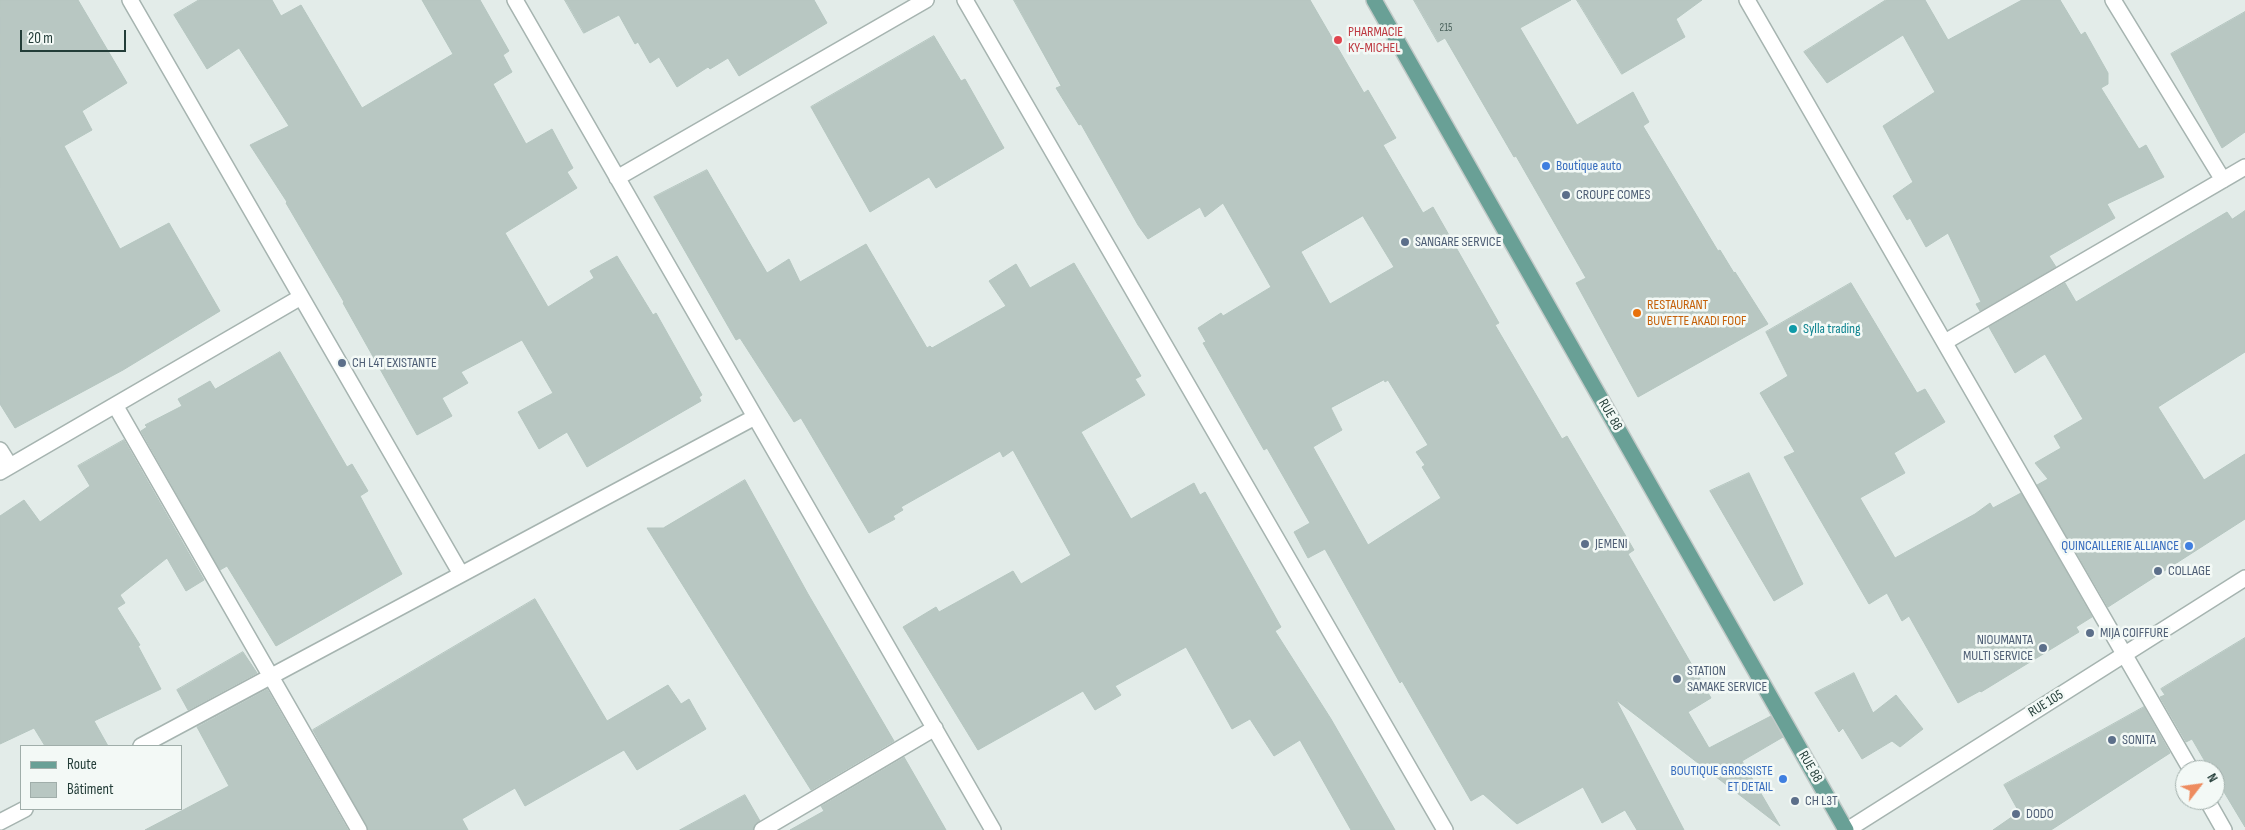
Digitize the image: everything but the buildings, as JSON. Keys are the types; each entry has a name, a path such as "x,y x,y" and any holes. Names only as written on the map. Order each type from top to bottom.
{"main road":[{"name":"RUE 88","path":"1374,0 1847,830"}],"street":[{"path":"130,0 462,574"},
{"path":"514,0 993,830"},
{"path":"617,178 926,0"},
{"path":"965,0 1445,830"},
{"path":"1747,0 2126,654 2185,760"},
{"path":"2113,0 2223,180"},
{"path":"1945,342 2245,167"},
{"path":"0,450 5,469 301,297"},
{"path":"115,405 359,830"},
{"path":"143,745 755,417"},
{"name":"RUE 105","path":"1847,830 2245,578"},
{"path":"762,830 935,728"},
{"path":"0,822 23,810"},
{"path":"2213,810 2224,830"}],"place":[{"name":"PHARMACIE KY-MICHEL","path":"1338,40"},
{"name":"Boutique auto","path":"1546,166"},
{"name":"CROUPE COMES","path":"1566,195"},
{"name":"SANGARE SERVICE","path":"1405,242"},
{"name":"RESTAURANT BUVETTE AKADI FOOF","path":"1637,313"},
{"name":"Sylla trading","path":"1793,329"},
{"name":"CH L4T EXISTANTE","path":"342,363"},
{"name":"JEMENI","path":"1585,544"},
{"name":"QUINCAILLERIE ALLIANCE","path":"2189,546"},
{"name":"COLLAGE","path":"2158,571"},
{"name":"MIJA COIFFURE","path":"2090,633"},
{"name":"NIOUMANTA MULTI SERVICE","path":"2043,648"},
{"name":"STATION SAMAKE SERVICE","path":"1677,679"},
{"name":"SONITA","path":"2112,740"},
{"name":"BOUTIQUE GROSSISTE ET DETAIL","path":"1783,779"},
{"name":"CH L3T","path":"1795,801"},
{"name":"DODO","path":"2016,814"}]}
